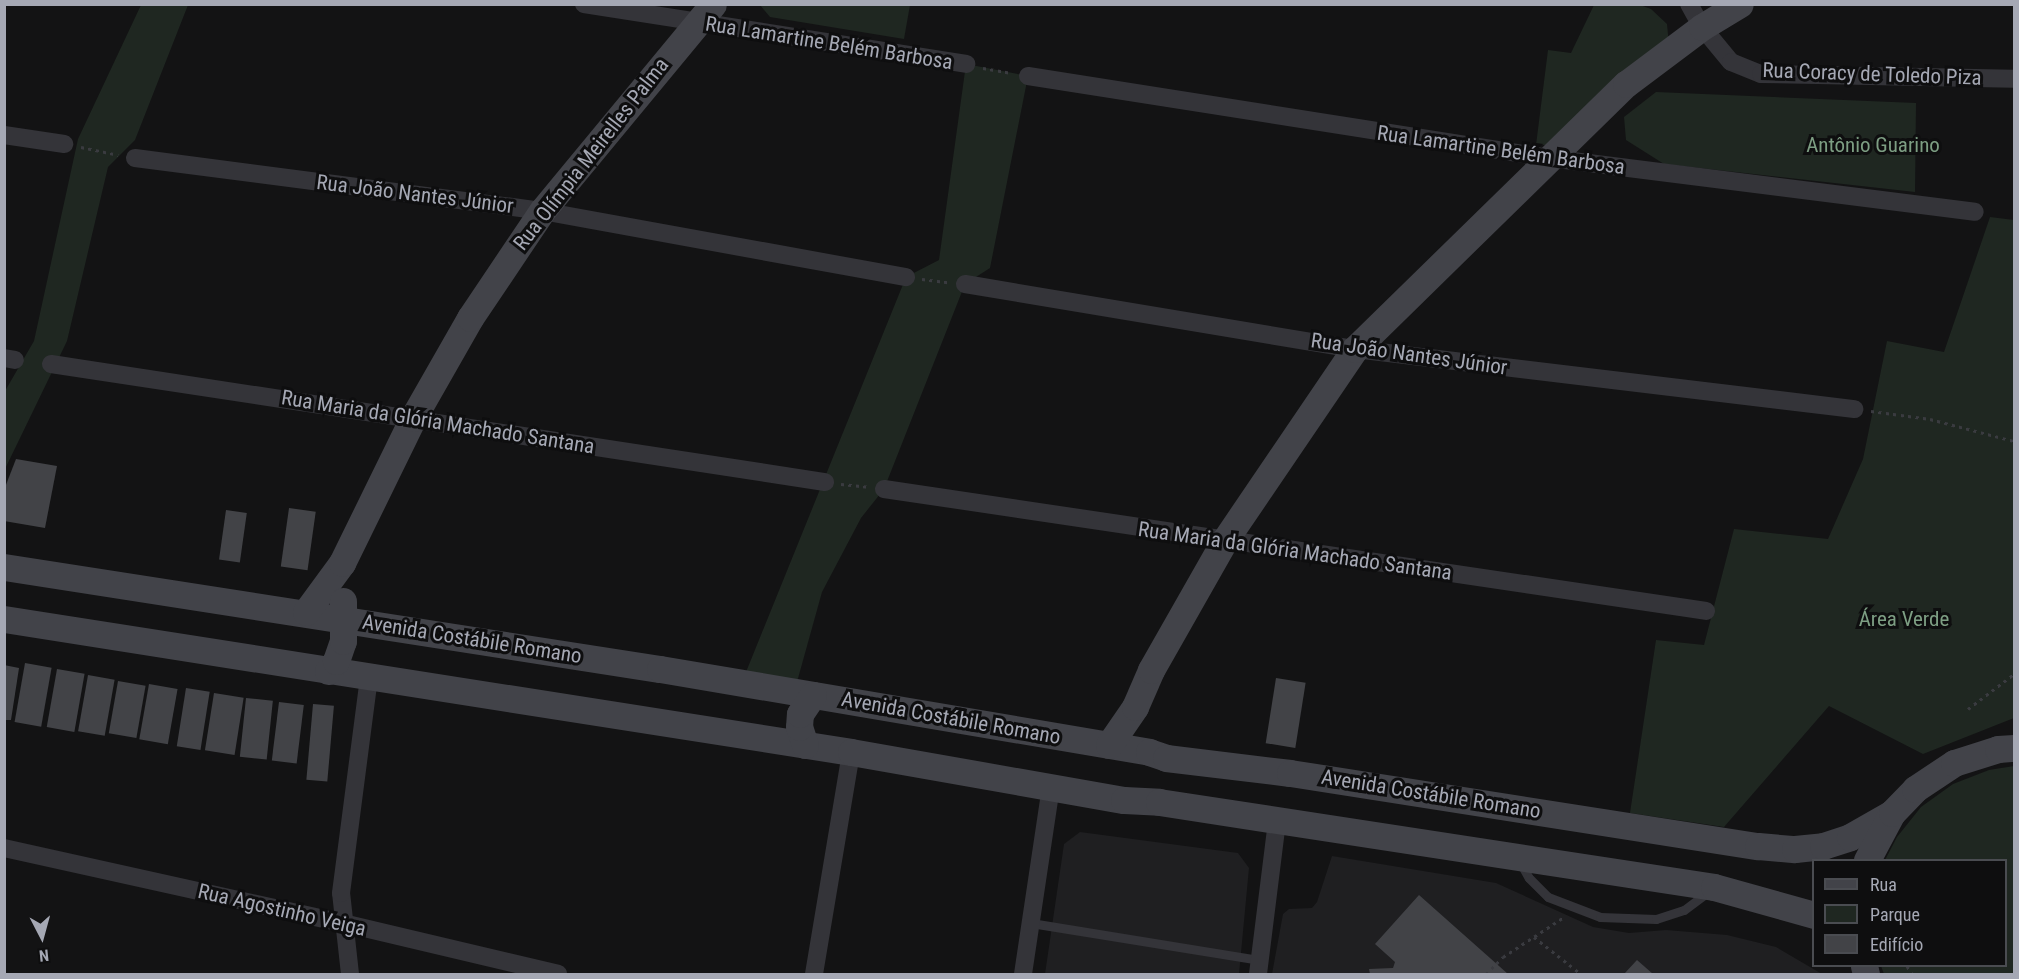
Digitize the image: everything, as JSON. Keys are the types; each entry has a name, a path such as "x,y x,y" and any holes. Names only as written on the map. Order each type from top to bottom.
{"main road":[{"path":"1109,745 1135,707 1140,689 1225,540 1355,349 1696,16 1740,4"},
{"name":"Rua Olímpia Meirelles Palma","path":"306,612 342,563 413,418 470,318 542,211 704,14"},
{"name":"Rua Olímpia Meirelles Palma","path":"328,671 340,651 342,563"},
{"name":"Avenida Costábile Romano","path":"4,567 306,612 813,695 1158,755 1290,773 1758,846 1795,849 1823,846 1850,837 1892,813"},
{"path":"4,620 851,752 1125,800 1159,802 1277,822 1714,887 1812,914"},
{"path":"805,745 799,727 800,714 813,695"},
{"path":"1135,707 1173,780 1170,792 1159,802"},
{"path":"1868,859 1892,813 1915,789 1954,763 2009,745"}],"street":[{"name":"Rua Lamartine Belém Barbosa","path":"584,4 704,14 966,64"},
{"name":"Rua Coracy de Toledo Piza","path":"1696,16 1731,62 1761,74 2014,79"},
{"name":"Rua Lamartine Belém Barbosa","path":"1028,76 1549,158 1975,212"},
{"path":"4,135 64,144"},
{"name":"Rua João Nantes Júnior","path":"135,158 542,211 906,277"},
{"name":"Rua João Nantes Júnior","path":"965,284 1355,349 1854,409"},
{"name":"Rua Maria da Glória Machado Santana","path":"51,364 825,482"},
{"name":"Rua Maria da Glória Machado Santana","path":"884,489 1706,611"},
{"path":"350,975 341,893 369,676"},
{"path":"814,975 851,752"},
{"path":"1023,975 1051,787"},
{"path":"1259,967 1277,822"},
{"name":"Rua Agostinho Veiga","path":"4,848 343,923 558,975"}],"lane":[{"path":"1517,858 1529,878 1548,897 1575,910 1600,917 1656,918 1684,909 1714,887"},
{"path":"1031,923 1259,967"}],"path":[{"path":"966,64 1028,76"},
{"path":"64,144 135,158"},
{"path":"906,277 965,284"},
{"path":"1854,409 1930,419 2014,441"},
{"path":"825,482 884,489"},
{"path":"1968,709 2014,674"},
{"path":"1486,975 1503,957 1575,910"},
{"path":"1534,936 1581,975"}],"shaded area":[{"path":"1080,832 1238,853 1249,868 1239,974 1045,974 1064,844"},
{"path":"1332,856 1496,883 1593,927 1629,933 1666,930 1727,935 1776,947 1822,974 1272,974 1283,914 1289,909 1312,908 1317,902"}],"green space":[{"path":"141,5 188,5 135,140 108,167 67,341 5,469 5,391 34,341 78,139"},
{"path":"760,5 910,5 904,39 770,17"},
{"path":"1594,5 1640,5 1651,9 1667,24 1669,45 1549,145 1536,145 1548,50 1571,53"},
{"path":"966,64 1028,76 990,268 965,284 884,489 861,518 822,592 797,682 746,672 906,277 939,260"},
{"name":"Antônio Guarino","path":"1656,92 1916,103 1915,192 1664,164 1626,140 1624,117"},
{"name":"Área Verde","path":"1990,217 2014,220 2014,718 1923,754 1829,706 1724,827 1630,813 1656,640 1704,645 1734,529 1828,539 1863,459 1887,341 1944,352"},
{"path":"2014,766 2014,974 1884,974 1881,967 2007,967 2007,859 1886,859 1897,837 1921,807 1953,784 1989,770"}],"building":[{"path":"16,459 57,466 45,528 4,521 4,490"},
{"path":"289,508 316,512 308,570 281,566"},
{"path":"226,510 247,513 240,562 219,560"},
{"path":"25,663 52,668 41,727 15,722"},
{"path":"4,665 19,668 11,720 4,720"},
{"path":"57,669 85,674 74,732 47,727"},
{"path":"88,675 115,680 105,736 78,731"},
{"path":"1276,678 1306,683 1295,748 1266,743"},
{"path":"118,681 146,686 136,738 109,733"},
{"path":"149,684 178,689 168,744 139,739"},
{"path":"186,688 210,692 200,750 177,746"},
{"path":"214,693 244,698 235,755 205,750"},
{"path":"246,698 273,701 267,759 240,757"},
{"path":"279,702 304,705 297,764 272,761"},
{"path":"313,704 334,706 327,782 306,780"},
{"path":"1419,895 1508,974 1370,974 1369,969 1393,968 1395,962 1375,944"},
{"path":"1637,960 1653,974 1624,974"}]}
